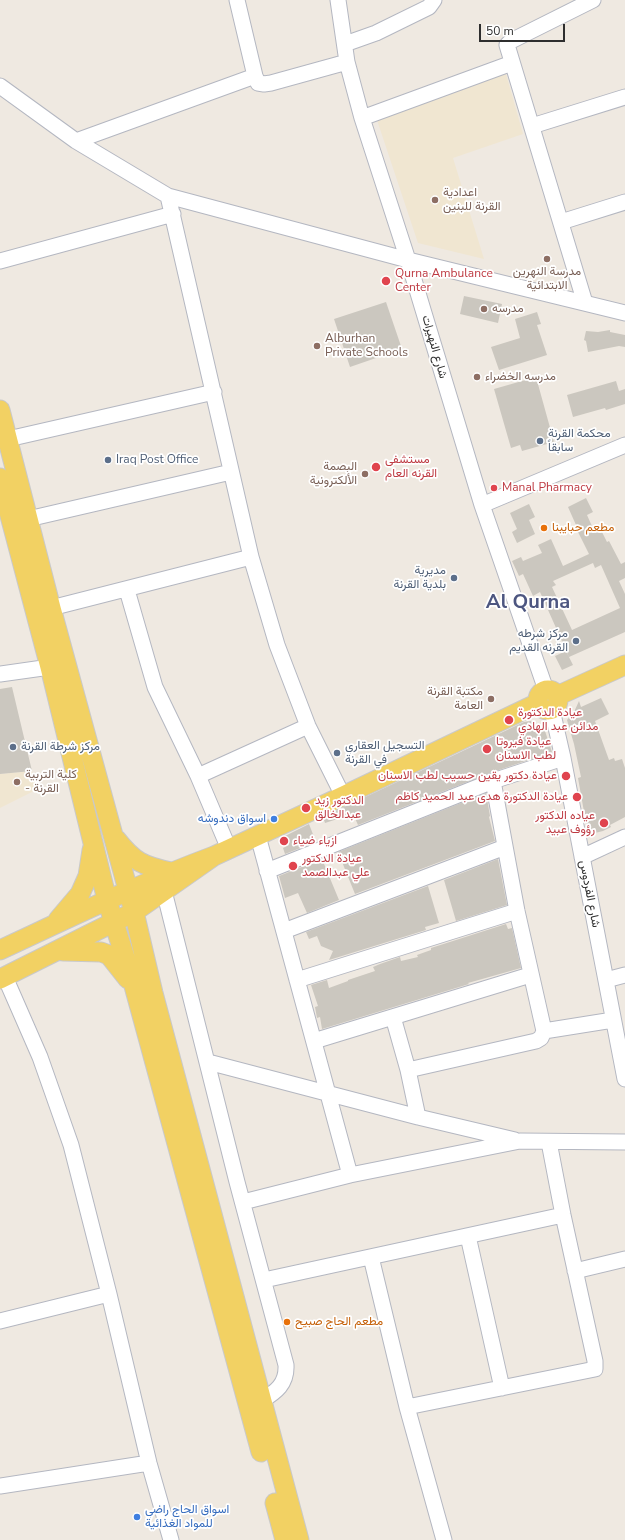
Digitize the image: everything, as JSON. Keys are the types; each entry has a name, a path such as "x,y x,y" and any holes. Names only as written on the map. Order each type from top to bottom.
{"main road":[{"path":"0,410 51,608 114,836 153,993 299,1540"},
{"path":"0,478 50,667 107,900 134,986 285,1540"},
{"path":"0,950 107,900 258,836 625,665"},
{"path":"114,836 134,859 145,866 171,872"},
{"path":"54,925 80,894 88,876 93,843"},
{"path":"2,978 134,912 221,852"},
{"path":"57,951 97,951 109,955 134,986"}],"street":[{"path":"237,0 258,83 271,83 347,62"},
{"name":"شارع النهيرات","path":"338,0 347,62 362,118 408,260 482,505 548,700"},
{"path":"345,44 376,33 429,7 434,0"},
{"path":"585,303 562,222 507,45 511,41 593,0"},
{"path":"362,118 512,63"},
{"path":"76,141 255,76"},
{"path":"0,86 76,141 168,196 408,260 625,313"},
{"path":"532,126 625,97"},
{"path":"168,196 251,557 277,645 308,726 342,796"},
{"path":"562,222 625,202"},
{"path":"0,261 173,214"},
{"path":"8,439 214,392"},
{"path":"482,505 625,445"},
{"path":"28,519 231,472"},
{"path":"51,608 127,590 251,557"},
{"path":"127,590 155,687 198,776 221,852"},
{"path":"0,674 50,667"},
{"name":"شارع الفردوس","path":"548,700 562,758 625,1079"},
{"path":"198,776 308,726"},
{"path":"267,871 493,781 562,758"},
{"path":"408,1070 536,1041 541,1038 544,1031 517,911 493,781"},
{"path":"258,836 350,1175"},
{"path":"582,857 625,837"},
{"path":"284,931 505,847"},
{"path":"164,890 286,1365 285,1378 279,1389 261,1401"},
{"path":"297,980 517,911"},
{"path":"314,1042 530,974"},
{"path":"606,980 625,976"},
{"path":"2,978 40,1057 71,1145 109,1294 149,1463 170,1540"},
{"path":"394,1017 408,1070 418,1117"},
{"path":"544,1031 613,1020"},
{"path":"208,1062 520,1142"},
{"path":"243,1202 350,1175 520,1142 625,1142"},
{"path":"407,1407 595,1369 595,1361 563,1215 549,1142"},
{"path":"264,1280 563,1215"},
{"path":"468,1236 502,1388"},
{"path":"370,1257 407,1407 444,1540"},
{"path":"575,1271 625,1259"},
{"path":"0,1321 109,1294"},
{"path":"0,1486 149,1463"}],"shaded area":[{"name":"اعدادية القرنة للبنين","path":"506,74 523,134 453,158 484,259 418,243 376,117"},
{"name":"كلية التربية - القرنة","path":"32,771 36,790 0,808 0,774"}],"building":[{"path":"464,296 502,304 498,323 460,314"},
{"path":"386,302 402,349 350,367 334,319"},
{"path":"537,312 541,324 537,325 547,355 499,370 491,347 520,338 515,319"},
{"path":"610,330 610,332 625,335 625,347 619,346 588,352 586,341 584,340 586,331 598,332"},
{"path":"536,377 554,442 522,451 520,445 511,448 494,389"},
{"path":"616,381 619,391 625,389 625,404 606,410 605,408 573,417 567,395"},
{"path":"586,498 593,512 587,515 595,533 601,530 607,542 609,541 621,564 625,562 625,578 619,581 625,594 625,632 569,657 540,592 533,596 523,574 519,576 512,561 521,557 523,561 542,553 538,545 551,539 563,566 589,554 575,526 576,525 568,507","holes":["593,563 595,568 601,565 620,608 572,630 552,587 556,585 553,581"]},
{"path":"529,504 535,517 529,520 535,534 517,543 512,532 517,529 510,513"},
{"path":"566,651 573,665 562,670 555,656"},
{"name":"مركز شرطة القرنة","path":"12,687 32,771 0,774 0,689"},
{"path":"601,698 609,714 595,721 609,760 614,758 615,761 622,759 625,768 625,817 610,825 611,827 595,833 591,832 586,823 578,778 581,777 567,720 574,712 579,701 581,707"},
{"path":"531,721 544,728 552,752 490,773 358,825 353,814 325,823 323,817 524,722"},
{"path":"486,793 489,817 495,841 355,894 338,852"},
{"path":"309,824 316,842 285,854 283,848 289,845 285,836"},
{"path":"322,859 339,900 307,913 298,893 285,898 279,876"},
{"path":"498,859 507,905 456,921 444,880"},
{"path":"428,886 439,923 425,927 426,930 329,960 333,951 321,946 317,936 309,939 306,932"},
{"path":"506,924 508,929 512,928 521,968 322,1029 320,1017 317,1018 315,1007 318,1006 311,985 327,980 329,988 375,971 373,967 380,964 400,957 401,961 418,957 417,955 431,950 431,948"}],"place":[{"name":"اعدادية القرنة للبنين","path":"435,200"},
{"name":"مدرسة النهرين الابتدائية","path":"547,259"},
{"name":"Qurna Ambulance Center","path":"386,281"},
{"name":"مدرسه","path":"484,309"},
{"name":"Alburhan Private Schools","path":"317,346"},
{"name":"مدرسه الخضراء","path":"477,377"},
{"name":"محكمة القرنة سابقاً","path":"540,441"},
{"name":"Iraq Post Office","path":"108,460"},
{"name":"مستشفى القرنه العام","path":"376,467"},
{"name":"البصمة الألكترونية","path":"365,474"},
{"name":"Manal Pharmacy","path":"494,488"},
{"name":"مطعم حبايبنا","path":"544,528"},
{"name":"مديرية بلدية القرنة","path":"454,578"},
{"name":"مركز شرطه القرنه القديم","path":"576,641"},
{"name":"مكتبة القرنة العامة","path":"491,699"},
{"name":"عيادة الدكتورة مدائن عبد الهادي","path":"509,720"},
{"name":"مركز شرطة القرنة","path":"13,747"},
{"name":"عيادة فيروتا لطب الاسنان","path":"487,749"},
{"name":"التسجيل العقاري في القرنة","path":"337,753"},
{"name":"عيادة دكتور يقين حسيب لطب الاسنان","path":"566,776"},
{"name":"كلية التربية - القرنة","path":"17,782"},
{"name":"عيادة الدكتورة هدى عبد الحميد كاظم","path":"577,797"},
{"name":"الدكتور زيد عبدالخالق","path":"306,808"},
{"name":"اسواق دندوشه","path":"274,819"},
{"name":"عياده الدكتور رؤوف عبيد","path":"604,823"},
{"name":"ازياء ضياء","path":"284,841"},
{"name":"عيادة الدكتور علي عبدالصمد","path":"293,866"},
{"name":"مطعم الحاج صبيح","path":"287,1322"},
{"name":"اسواق الحاج راضي للمواد الغذائية","path":"137,1517"}],"district":[{"name":"Al Qurna","path":"528,603"}]}
